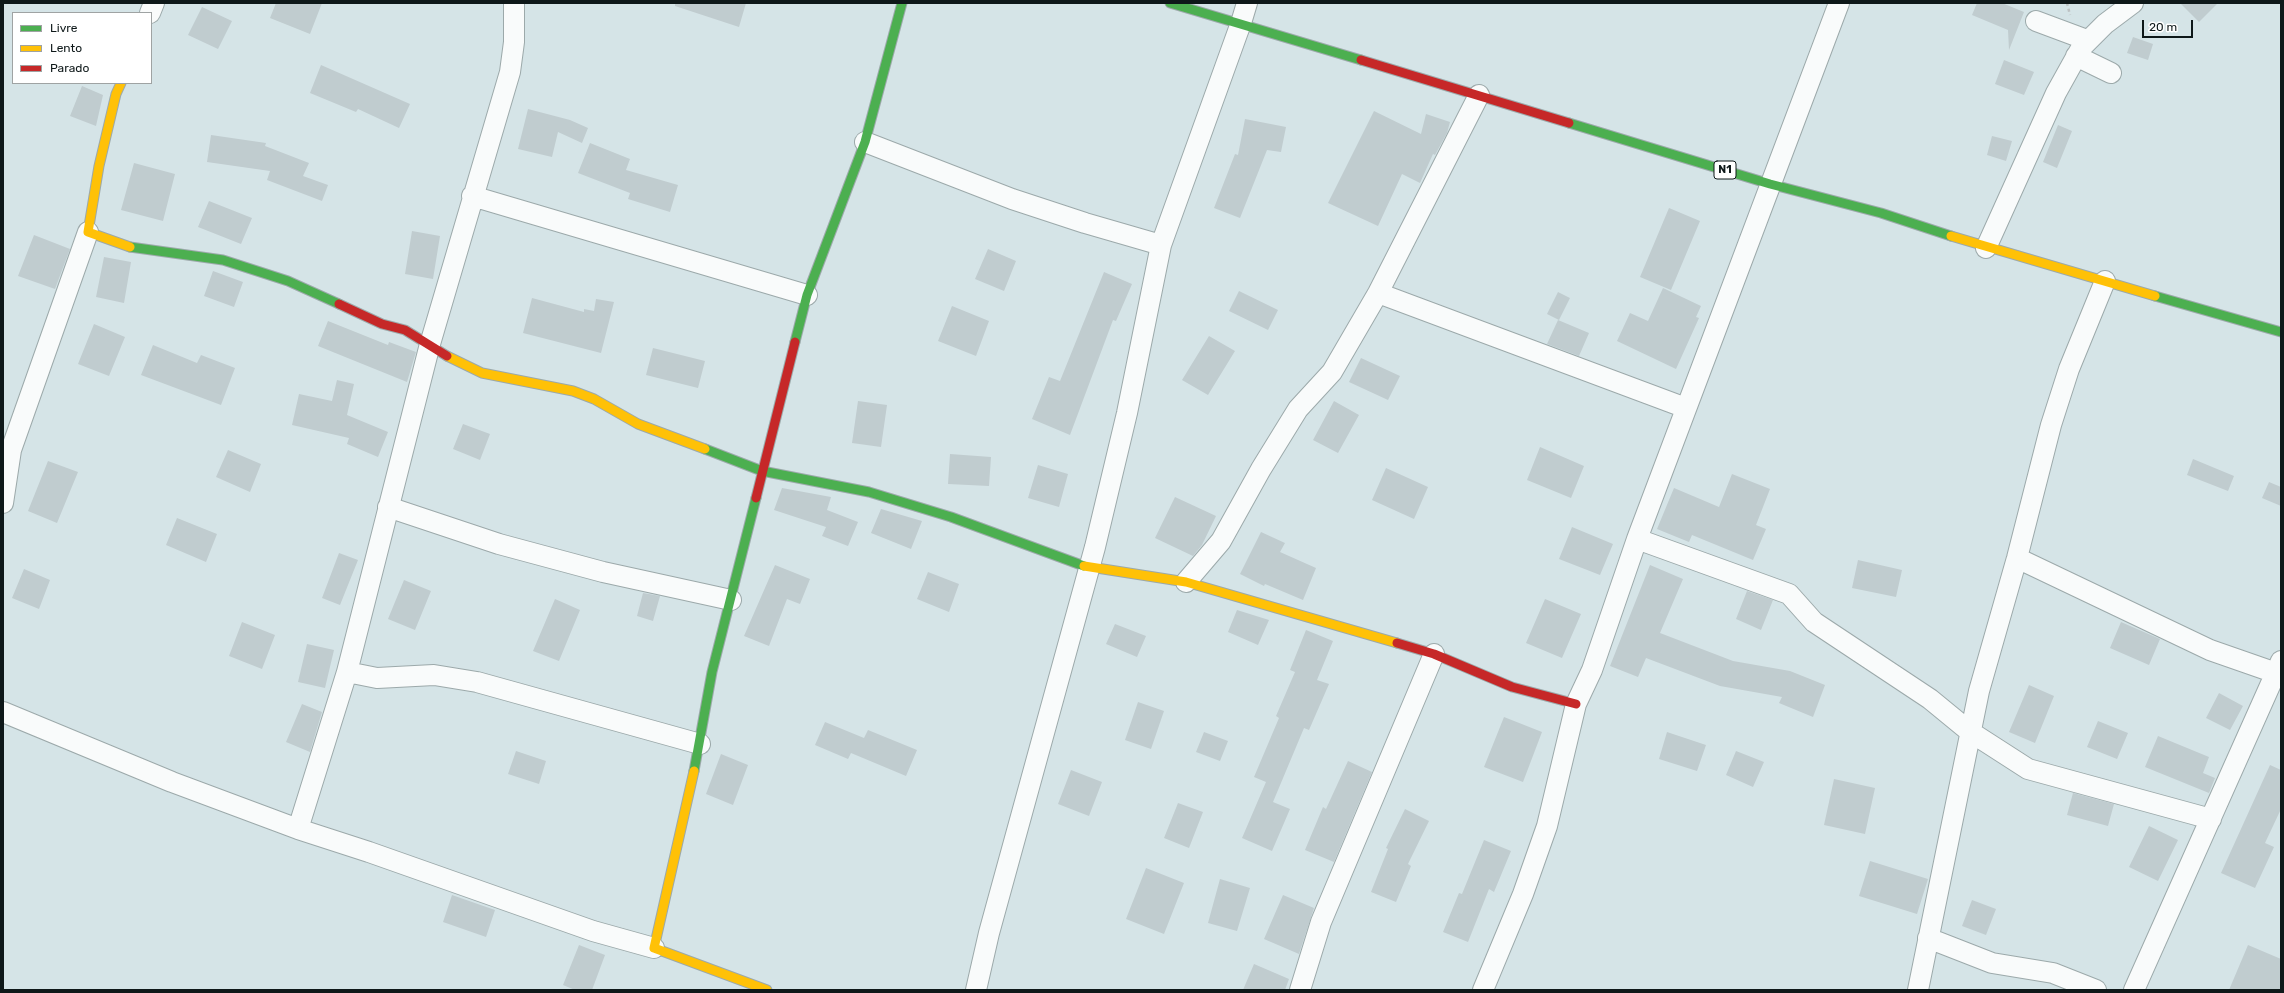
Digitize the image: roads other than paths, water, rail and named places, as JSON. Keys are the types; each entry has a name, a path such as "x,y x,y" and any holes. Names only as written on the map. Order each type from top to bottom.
{"street":[{"path":"298,829 347,672 430,344 472,196 510,72 514,42 514,3"},
{"path":"654,948 700,744 712,672 807,295 865,142 902,3"},
{"name":"N1","path":"1170,3 1241,23 1770,184 1881,213 1986,248 2281,332"},
{"path":"976,990 989,933 1089,568 1127,413 1161,245 1247,3"},
{"path":"1483,990 1523,894 1547,826 1576,704 1592,670 1637,539 1839,3"},
{"path":"1986,248 2056,92 2082,48 2133,3"},
{"path":"2036,21 2082,48 2111,73"},
{"path":"3,502 11,450 88,232 99,166 116,94 121,84"},
{"path":"1186,582 1221,542 1261,468 1298,409 1332,372 1378,293 1479,95"},
{"path":"865,142 1012,199 1085,223 1161,245"},
{"path":"472,196 807,295"},
{"path":"88,232 110,241 138,249 223,260 281,279 352,309 382,324 405,330 430,344 453,360 482,373 573,391 594,399 638,424 762,471 884,497 951,517 1089,568 1186,582 1434,654 1512,687 1576,704"},
{"path":"1918,990 1969,731 1979,691 2018,558 2051,425 2069,369 2105,281"},
{"path":"1378,293 1485,334 1575,365 1686,408"},
{"path":"388,507 499,544 603,572 731,600"},
{"path":"1637,539 1789,594 1814,622 1930,699 1969,731 2028,769 2211,819"},
{"path":"2018,558 2210,650 2279,669 2134,990"},
{"path":"1300,990 1321,922 1434,654"},
{"path":"347,672 377,678 434,675 477,682 700,744"},
{"path":"3,712 172,782 298,829 369,852 593,931 654,948 767,990"},
{"path":"1928,938 1992,963 2053,973 2096,990"}]}
